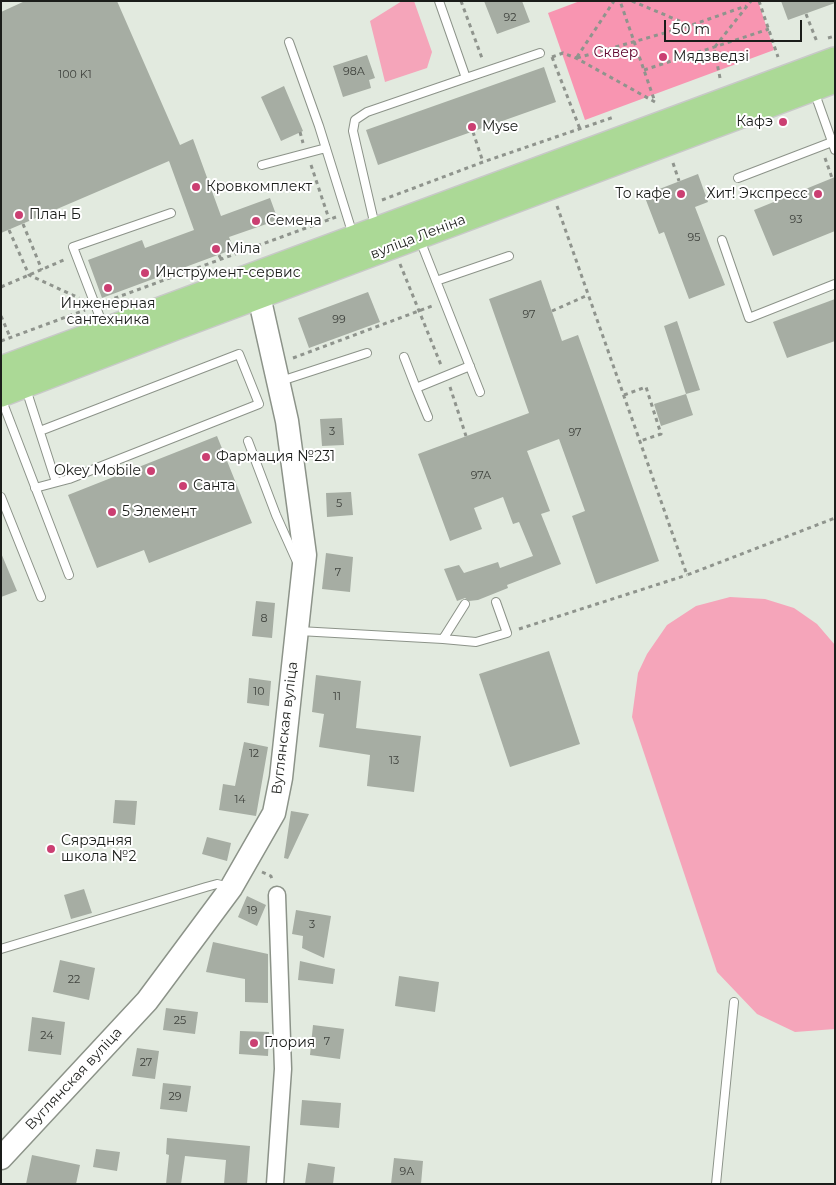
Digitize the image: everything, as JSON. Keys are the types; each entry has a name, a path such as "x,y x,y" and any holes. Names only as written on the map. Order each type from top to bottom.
{"main road":[{"name":"вуліца Леніна","path":"1,369 108,341 255,286 379,244 415,227 818,79 835,60"},
{"name":"вуліца Леніна","path":"1,394 25,386 108,341"}],"street":[{"name":"Вуглянская вуліца","path":"1,1158 147,1001 232,888 274,813 281,778 305,555 287,421 255,286"},
{"path":"275,1184 283,1069 277,896"}],"lane":[{"path":"439,1 466,78"},
{"path":"289,42 326,148 346,213 379,244"},
{"path":"379,244 353,132 355,120 367,112 486,71 542,56"},
{"path":"738,178 833,146 818,79"},
{"path":"262,165 326,148"},
{"path":"108,341 73,247 171,213"},
{"path":"415,227 480,392"},
{"path":"722,240 749,318 835,284"},
{"path":"436,281 509,256"},
{"path":"279,382 367,353"},
{"path":"35,488 69,479 259,404 239,354 40,431"},
{"path":"404,357 428,417"},
{"path":"416,388 470,366"},
{"path":"25,386 56,482"},
{"path":"1,398 70,575"},
{"path":"248,441 276,515 303,575"},
{"path":"1,497 41,598"},
{"path":"297,631 476,642 507,633 496,602"},
{"path":"444,639 465,604"},
{"path":"1,949 217,884 232,888"},
{"path":"716,1184 734,1002"}],"path":[{"path":"461,1 486,71"},
{"path":"576,58 614,1"},
{"path":"542,56 552,57 563,53 576,58 655,102 620,1"},
{"path":"632,1 689,26"},
{"path":"720,78 714,48 751,1"},
{"path":"759,1 778,57"},
{"path":"576,58 689,26 746,6"},
{"path":"806,14 817,42"},
{"path":"644,70 769,29"},
{"path":"552,57 580,129"},
{"path":"370,204 483,162 612,118"},
{"path":"300,132 305,150"},
{"path":"473,132 483,162"},
{"path":"308,158 328,219"},
{"path":"673,164 680,181"},
{"path":"379,191 382,200"},
{"path":"557,206 687,575"},
{"path":"1,341 346,213"},
{"path":"23,224 42,270"},
{"path":"10,230 29,275 95,306"},
{"path":"379,244 419,311 445,375 466,436"},
{"path":"1,287 76,255"},
{"path":"219,255 221,260"},
{"path":"164,275 166,280"},
{"path":"146,282 148,286"},
{"path":"111,295 112,300"},
{"path":"552,310 588,295"},
{"path":"290,359 344,337 444,301"},
{"path":"1,316 10,337"},
{"path":"624,395 646,387 661,434 640,441"},
{"path":"507,633 687,575 835,518"}],"shaded area":[{"path":"402,1 414,1 432,52 427,68 385,82 370,21"},
{"path":"730,597 765,599 794,608 817,624 835,645 835,1029 795,1032 757,1014 717,972 632,717 638,673 647,654 667,625 696,606"}],"green space":[{"name":"Сквер","path":"580,1 758,1 774,50 585,120 548,13"}],"building":[{"path":"25,1 117,1 180,145 193,139 221,216 270,198 278,220 229,237 234,249 102,298 88,260 142,240 145,248 194,230 169,161 1,233 1,12"},
{"path":"484,1 522,1 530,22 497,34"},
{"path":"781,1 835,1 835,3 788,20"},
{"path":"367,55 375,78 369,80 371,88 343,97 333,66"},
{"path":"544,67 556,102 378,165 366,130"},
{"path":"284,86 303,131 281,141 261,97"},
{"path":"698,174 708,202 695,207 725,285 689,299 664,232 659,234 644,195"},
{"path":"835,177 835,231 773,256 754,210"},
{"path":"541,280 562,341 578,335 659,561 596,584 572,516 585,511 559,439 527,451 550,511 541,514 561,564 507,585 508,588 478,600 469,601 465,598 457,601 444,569 459,565 464,573 498,562 500,568 533,556 519,522 513,524 503,497 474,508 482,529 450,541 418,454 529,413 489,299"},
{"path":"368,292 380,322 309,348 298,318"},
{"path":"835,299 835,341 787,358 773,322"},
{"path":"677,321 700,390 686,394 664,326"},
{"path":"686,394 693,415 661,426 654,404"},
{"path":"342,418 344,445 322,446 320,419"},
{"path":"217,436 252,523 149,563 144,550 97,568 68,495"},
{"path":"351,492 353,515 327,517 326,493"},
{"path":"1,553 17,591 1,597"},
{"path":"326,553 353,557 350,592 322,589"},
{"path":"256,601 275,603 272,638 252,636"},
{"path":"549,651 580,744 510,767 479,674"},
{"path":"316,675 361,681 356,728 421,736 414,792 367,786 370,755 319,747 324,714 312,712"},
{"path":"249,678 271,681 269,706 247,703"},
{"path":"244,742 268,747 256,816 219,810 223,784 235,786"},
{"path":"115,800 137,801 135,825 113,823"},
{"path":"291,811 309,814 288,859 284,858"},
{"path":"207,837 231,843 227,861 202,854"},
{"path":"84,889 92,913 71,919 64,895"},
{"path":"247,896 266,905 257,926 238,917"},
{"path":"296,910 331,916 324,958 302,948 303,936 292,934"},
{"path":"213,942 268,954 268,1003 245,1002 245,979 206,972"},
{"path":"60,960 95,968 89,1000 53,992"},
{"path":"300,961 335,969 333,984 298,980"},
{"path":"399,976 439,982 435,1012 395,1006"},
{"path":"166,1008 198,1012 195,1034 163,1030"},
{"path":"32,1017 65,1022 61,1055 28,1051"},
{"path":"313,1025 344,1029 340,1059 310,1055"},
{"name":"Глория","path":"240,1031 269,1032 268,1056 239,1054"},
{"path":"137,1048 159,1051 155,1079 132,1076"},
{"path":"163,1083 191,1086 187,1112 160,1109"},
{"path":"302,1100 341,1103 339,1128 300,1125"},
{"path":"167,1138 250,1146 247,1184 224,1184 226,1160 185,1156 181,1184 166,1184 169,1155 166,1154"},
{"path":"96,1149 120,1152 117,1171 93,1167"},
{"path":"32,1155 80,1165 76,1184 26,1184"},
{"path":"394,1158 423,1161 421,1184 391,1184"},
{"path":"308,1163 335,1167 333,1184 305,1184"}],"place":[{"name":"Мядзведзі","path":"663,57"},
{"name":"Кафэ","path":"783,122"},
{"name":"Myse","path":"472,127"},
{"name":"Кровкомплект","path":"196,187"},
{"name":"То кафе","path":"681,194"},
{"name":"Хит! Экспресс","path":"818,194"},
{"name":"План Б","path":"19,215"},
{"name":"Семена","path":"256,221"},
{"name":"Міла","path":"216,249"},
{"name":"Инструмент-сервис","path":"145,273"},
{"name":"Инженерная сантехника","path":"108,288"},
{"name":"Фармация №231","path":"206,457"},
{"name":"Okey Mobile","path":"151,471"},
{"name":"Санта","path":"183,486"},
{"name":"5 Элемент","path":"112,512"},
{"name":"Сярэдняя школа №2","path":"51,849"},
{"name":"Глория","path":"254,1043"}]}
